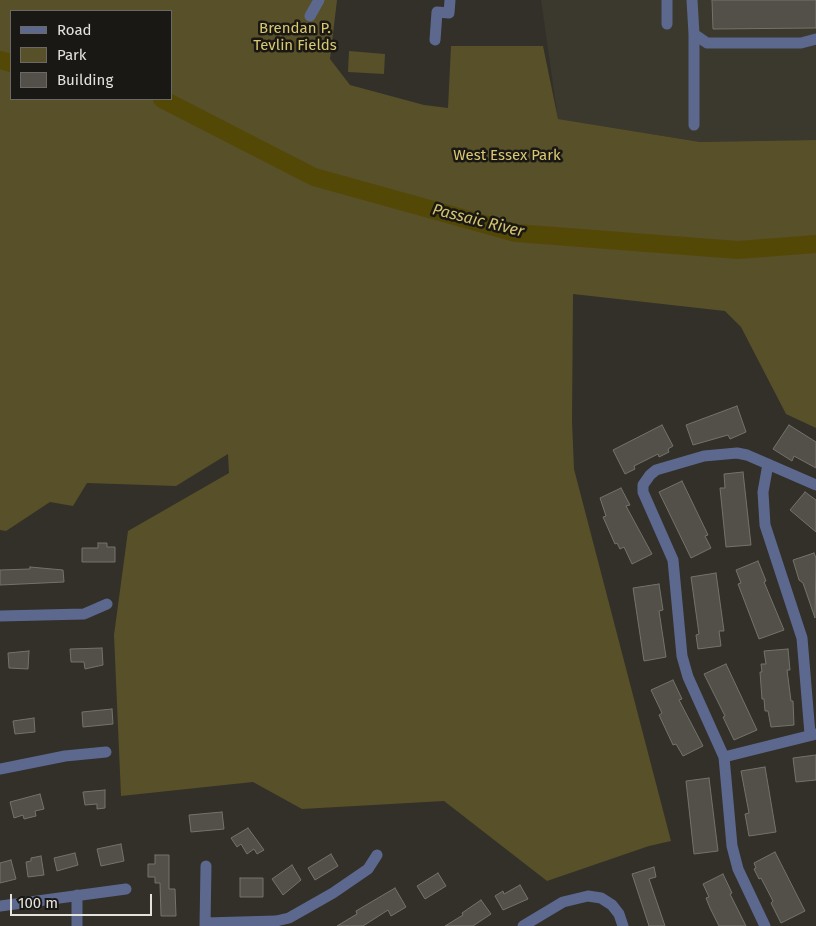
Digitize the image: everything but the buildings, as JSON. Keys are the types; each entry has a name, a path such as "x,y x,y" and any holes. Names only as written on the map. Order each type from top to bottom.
{"street":[{"path":"310,16 319,0"},
{"path":"435,40 437,12 449,13 450,0"},
{"path":"667,0 667,24"},
{"path":"692,0 694,125"},
{"path":"694,34 707,43 801,43 816,39"},
{"path":"765,926 738,869 732,846 724,757 688,677 682,656 673,560 643,492 643,485 650,474 656,470 704,456 737,453 816,485"},
{"path":"724,757 813,734 802,638 765,525 762,492 768,464"},
{"path":"0,616 84,614 107,604"},
{"path":"0,770 65,756 106,752"},
{"path":"206,866 205,924 276,921 289,918 333,893 368,869 377,855"},
{"path":"0,906 126,889"},
{"path":"77,895 77,926"},
{"path":"522,926 563,902 588,896 601,898 612,905 619,914 623,926"}],"shaded area":[{"path":"541,0 816,0 816,140 700,142 558,119"}],"green space":[{"path":"0,0 337,0 330,59 350,85 424,105 448,108 451,46 543,46 558,119 700,142 816,140 816,428 786,414 741,327 725,311 573,294 572,421 574,469 671,841 649,846 547,881 444,801 302,809 253,782 121,796 114,635 128,531 229,473 228,454 176,486 87,483 73,506 50,502 6,531 0,530"},
{"path":"349,51 385,54 384,74 348,72"}],"waterway":[{"name":"Passaic River","path":"0,60 10,63"},
{"name":"Passaic River","path":"164,100 314,177 516,233 738,250 816,244"}],"park label":[{"name":"Brendan P. Tevlin Fields","path":"295,38"},
{"name":"West Essex Park","path":"507,156"}]}
